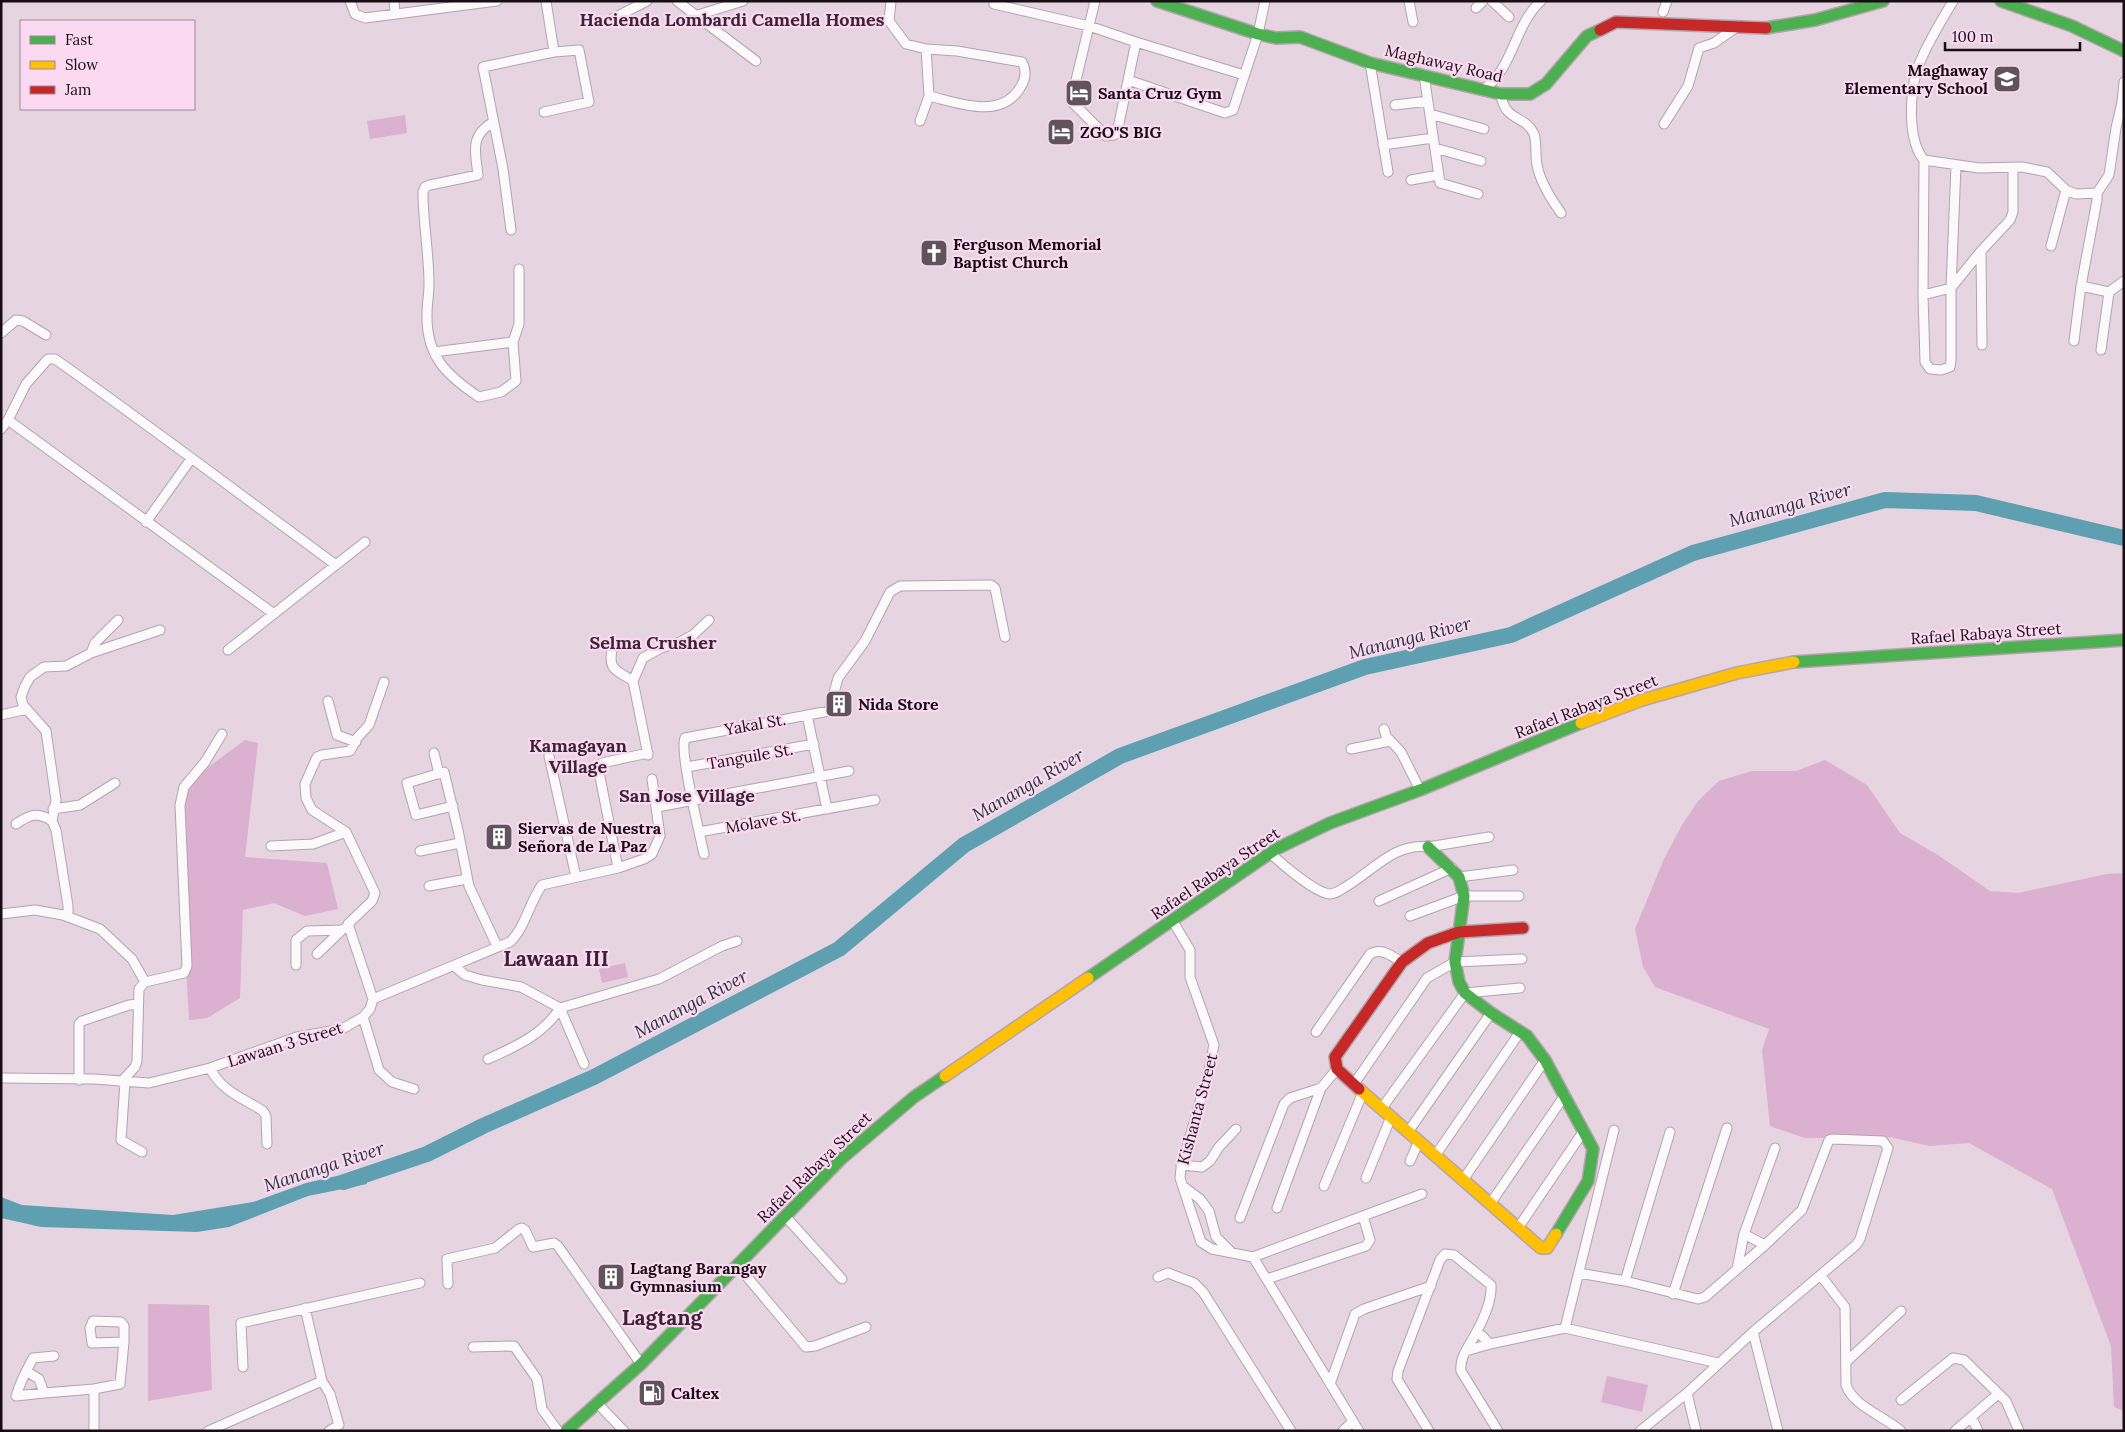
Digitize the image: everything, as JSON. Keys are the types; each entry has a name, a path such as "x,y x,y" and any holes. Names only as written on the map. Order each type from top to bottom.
{"street":[{"path":"350,1 355,14 365,18 497,1"},
{"path":"394,1 395,14"},
{"path":"546,1 554,52"},
{"path":"612,19 647,1"},
{"path":"677,1 756,61"},
{"path":"698,16 743,1"},
{"path":"891,1 889,21 906,44 926,49 1005,58 1022,62 1026,70 1024,82 1016,94 1003,104 986,108 929,96"},
{"path":"994,1 994,4 1089,26 1244,75"},
{"path":"1095,1 1070,101 1106,136 1114,135 1118,128 1136,42"},
{"name":"Maghaway Road","path":"1157,1 1258,34 1276,38 1300,37 1370,63 1502,94 1530,94 1546,84 1587,36 1616,22 1769,28 1815,20 1884,1"},
{"path":"1128,80 1226,114 1233,110 1258,34 1265,1"},
{"path":"1408,1 1413,22"},
{"path":"1476,8 1484,1"},
{"path":"1492,1 1509,17"},
{"path":"1483,90 1491,84 1505,67 1531,10 1541,1"},
{"path":"1663,12 1667,1"},
{"path":"1953,1 1917,70 1912,105 1912,127 1919,154 1924,160 1956,166 2013,169 2022,167 2047,172 2066,190 2076,194 2097,193"},
{"path":"2001,1 2072,26 2124,51"},
{"path":"1664,124 1688,86 1698,48 1714,43 1738,26"},
{"path":"920,121 929,96 926,49"},
{"path":"511,230 503,169 483,67 554,52 579,50 589,102 544,112"},
{"path":"1370,63 1388,172"},
{"path":"1424,75 1440,183 1478,194"},
{"path":"2074,341 2081,286 2098,200 2097,193 2109,176 2116,128 2123,105 2124,82"},
{"path":"1502,94 1503,105 1510,114 1528,126 1534,134 1537,166 1544,186 1561,213"},
{"path":"1396,105 1428,101"},
{"path":"1430,114 1484,129"},
{"path":"493,122 482,129 478,136 475,147 478,175 430,185 425,187 423,192 429,284 427,324 434,352 454,380 478,397 501,392 516,381 513,342 519,324 520,269"},
{"path":"1383,145 1434,143 1481,161"},
{"path":"1924,160 1923,295 1925,362 1930,369 1941,370 1950,367 1952,360 1951,288 1956,166"},
{"path":"1923,295 1951,288 1981,251 2010,220 2013,212 2013,169"},
{"path":"1411,180 1439,175"},
{"path":"2051,246 2066,190"},
{"path":"1981,251 1982,345"},
{"path":"2081,286 2108,292 2124,281"},
{"path":"2101,350 2108,292"},
{"path":"1,333 16,320 23,321 46,335"},
{"path":"434,352 513,342"},
{"path":"1,429 8,420 26,384 48,359 55,359 131,412 191,459 336,565"},
{"path":"8,420 274,614"},
{"path":"146,522 191,459"},
{"path":"228,650 365,542"},
{"name":"Yakal St.","path":"686,767 683,742 690,735 829,711 838,678 865,641 890,592 900,586 992,585 1005,637"},
{"path":"91,653 94,643 118,620"},
{"path":"618,868 599,772 602,762 648,754 633,681 643,658 661,648 680,642 693,635 709,620"},
{"path":"52,821 56,800 46,731 23,705 21,697 23,689 37,671 44,667 66,666 91,653 160,630"},
{"name":"Rafael Rabaya Street","path":"566,1431 641,1364 841,1158 914,1097 1270,853 1330,822 1420,790 1600,715 1642,700 1737,673 1792,662 2124,640"},
{"path":"612,650 610,661 613,668 633,681"},
{"path":"317,954 372,901 374,893 346,832 312,810 306,798 305,784 317,757 350,752 357,738 369,725 384,682"},
{"path":"328,701 337,735 356,742"},
{"path":"1,715 27,709"},
{"path":"807,715 822,777 827,809"},
{"path":"1384,729 1390,741 1401,752 1420,790"},
{"path":"142,1152 121,1140 123,1082 135,1067 136,1061 139,989 145,982 184,973 187,966 180,805 184,787 205,762 222,734"},
{"path":"1351,749 1390,741"},
{"name":"Tanguile St.","path":"686,767 814,744"},
{"path":"434,753 438,774"},
{"path":"549,756 576,877"},
{"path":"686,767 704,854"},
{"path":"657,807 849,771"},
{"path":"453,806 416,815 407,783 444,772 453,806 467,879 497,946"},
{"path":"345,927 373,999 510,942 518,934 532,898 542,885 618,868 644,859 656,848 660,836 652,779"},
{"path":"54,809 80,805 115,783"},
{"name":"Molave St.","path":"699,832 875,800"},
{"path":"16,824 28,816 36,814 46,816 52,821 56,830 68,916"},
{"path":"271,846 312,844 331,839 346,832"},
{"path":"1270,853 1297,875 1329,894 1338,892 1385,859 1407,848 1428,847 1489,837"},
{"path":"420,851 460,843"},
{"path":"1336,1069 1541,1248 1547,1248 1588,1181 1593,1149 1582,1132 1565,1095 1545,1060 1527,1036 1491,1014 1465,992 1459,982 1455,962 1464,896 1455,873 1428,847"},
{"path":"1379,901 1455,873 1513,870"},
{"path":"429,886 467,879"},
{"path":"1410,916 1464,896 1519,896"},
{"path":"1,914 35,910 68,916 100,929 132,958 145,982"},
{"name":"Kishanta Street","path":"1172,920 1190,950 1190,977 1214,1045 1180,1178 1201,1242 1207,1247 1230,1251"},
{"path":"296,965 296,940 307,931 345,927"},
{"path":"1277,1208 1321,1088 1336,1069 1335,1058 1402,962 1428,943 1459,932 1523,928"},
{"path":"488,1059 521,1045 555,1015 560,1008 659,979 737,940"},
{"path":"1316,1032 1370,954 1382,950 1402,962"},
{"path":"1354,1084 1427,978 1455,962 1522,959"},
{"path":"454,966 465,975 521,987 560,1008 584,1064"},
{"path":"1465,992 1520,988"},
{"path":"1382,1108 1465,992"},
{"name":"Lawaan 3 Street","path":"1,1078 94,1079 149,1083 210,1068 297,1037 342,1028 363,1017 370,1009 373,999"},
{"path":"79,1080 79,1024 82,1021 129,1005 138,1004"},
{"path":"1408,1132 1491,1014"},
{"path":"363,1017 379,1070 392,1082 414,1089"},
{"path":"1435,1156 1520,1032"},
{"path":"1463,1180 1545,1060"},
{"path":"210,1068 222,1086 263,1111 266,1116 268,1144"},
{"path":"1240,1218 1284,1104 1290,1098 1321,1088"},
{"path":"1324,1186 1363,1092"},
{"path":"1490,1204 1565,1095"},
{"path":"1366,1178 1391,1117"},
{"path":"1674,1294 1726,1128"},
{"path":"1182,1165 1202,1167 1210,1161 1219,1147 1236,1129"},
{"path":"1565,1328 1614,1130"},
{"path":"1518,1228 1582,1132"},
{"path":"1625,1281 1670,1132"},
{"path":"1579,1272 1698,1299 1705,1297 1766,1245 1802,1210 1829,1140 1883,1141 1888,1148 1860,1239 1856,1245 1640,1431"},
{"path":"1410,1162 1418,1141"},
{"path":"1737,1269 1744,1234 1775,1148"},
{"name":"Kishanta Street","path":"1184,1187 1200,1199 1210,1215"},
{"path":"1193,1220 1210,1215 1216,1237 1230,1251 1253,1257 1422,1194"},
{"path":"785,1216 842,1279"},
{"path":"1268,1279 1366,1246 1370,1240 1363,1216"},
{"path":"448,1284 447,1259 495,1248 518,1229 522,1228 525,1230 533,1246 554,1243 558,1246 641,1364"},
{"path":"1744,1234 1766,1245"},
{"path":"1429,1431 1397,1380 1398,1371 1440,1260 1445,1254 1454,1255 1488,1281 1491,1286 1492,1294 1477,1331 1466,1351 1460,1371 1498,1431"},
{"path":"1253,1257 1359,1431"},
{"path":"737,1265 806,1347 815,1346 866,1327"},
{"path":"1158,1277 1168,1273 1194,1283 1203,1292 1291,1431"},
{"path":"1821,1276 1845,1308 1846,1385 1858,1403 1891,1422 1901,1431"},
{"path":"243,1367 241,1323 420,1283"},
{"path":"1330,1384 1351,1314 1431,1286"},
{"path":"305,1308 322,1381 330,1394 339,1425 329,1431"},
{"path":"1846,1362 1902,1312"},
{"path":"1466,1351 1565,1328 1718,1363"},
{"path":"1477,1331 1490,1344"},
{"path":"1753,1332 1778,1431"},
{"path":"54,1356 33,1358 19,1383 16,1396 94,1389 120,1384 124,1342"},
{"path":"473,1347 511,1345 516,1347 537,1379 542,1409 558,1431"},
{"path":"1901,1400 1953,1358 1964,1360 2009,1406 2019,1431"},
{"path":"26,1371 39,1379 44,1394"},
{"path":"208,1431 322,1381"},
{"path":"94,1389 94,1431"},
{"path":"1687,1392 1696,1431"},
{"path":"1955,1431 1998,1394"},
{"path":"598,1404 624,1431"},
{"path":"1972,1418 1978,1431"},
{"path":"1342,1431 1353,1421"}],"shaded area":[{"path":"405,115 407,133 370,139 367,121"},
{"path":"245,740 258,743 245,857 327,863 338,909 305,916 274,903 243,910 240,998 207,1018 189,1020 178,813 180,788"},
{"path":"1825,760 1867,785 1900,833 1938,855 1990,891 2018,893 2107,874 2124,873 2124,1411 2114,1407 2111,1346 2052,1189 1969,1143 1929,1146 1890,1137 1805,1138 1770,1126 1762,1050 1769,1029 1655,987 1643,967 1635,929 1664,859 1682,825 1698,801 1719,781 1752,771 1796,771"},
{"path":"625,963 628,977 602,983 599,969"},
{"path":"148,1304 209,1305 212,1390 148,1401"},
{"path":"1607,1376 1648,1385 1642,1412 1601,1402"}],"water":[{"path":"363,1170 367,1184 308,1196 229,1227 197,1232 41,1227 1,1218 1,1197 22,1205 173,1215 253,1202 306,1183"}],"waterway":[{"name":"Mananga River","path":"344,1182 427,1154 483,1126 594,1077 839,949 964,845 1120,756 1365,667 1511,635 1693,553 1885,500 1976,503 2124,538"}],"traffic: fast":[{"path":"1157,1 1258,34 1276,38 1300,37 1370,63 1501,94 1530,94 1546,84 1587,36 1600,30"},
{"path":"1766,28 1815,20 1883,1"},
{"path":"2001,1 2072,26 2124,51"},
{"path":"1794,662 2124,640"},
{"path":"1088,978 1276,849 1330,823 1420,790 1581,723"},
{"path":"1428,847 1459,877 1464,896 1455,962 1459,982 1465,993 1491,1013 1527,1036 1545,1060 1593,1149 1588,1181 1556,1234"},
{"path":"566,1431 641,1364 841,1159 914,1097 945,1076"}],"traffic: slow":[{"path":"1581,723 1642,700 1737,673 1794,662"},
{"path":"945,1076 1088,978"},
{"path":"1359,1089 1541,1248 1547,1248 1556,1234"}],"traffic: jam":[{"path":"1600,30 1616,22 1766,28"},
{"path":"1359,1089 1337,1069 1335,1057 1402,962 1428,943 1459,932 1523,928"}],"place":[{"name":"Maghaway Elementary School","path":"2007,79"},
{"name":"Santa Cruz Gym","path":"1079,93"},
{"name":"ZGO\"S BIG","path":"1061,132"},
{"name":"Ferguson Memorial Baptist Church","path":"934,253"},
{"name":"Nida Store","path":"839,704"},
{"name":"Siervas de Nuestra Señora de La Paz","path":"499,837"},
{"name":"Lagtang Barangay Gymnasium","path":"611,1277"},
{"name":"Caltex","path":"652,1393"}],"district":[{"name":"Hacienda Lombardi Camella Homes","path":"732,20"},
{"name":"Selma Crusher","path":"653,643"},
{"name":"Kamagayan Village","path":"578,756"},
{"name":"San Jose Village","path":"687,796"},
{"name":"Lawaan III","path":"556,959"},
{"name":"Lagtang","path":"662,1318"}]}
